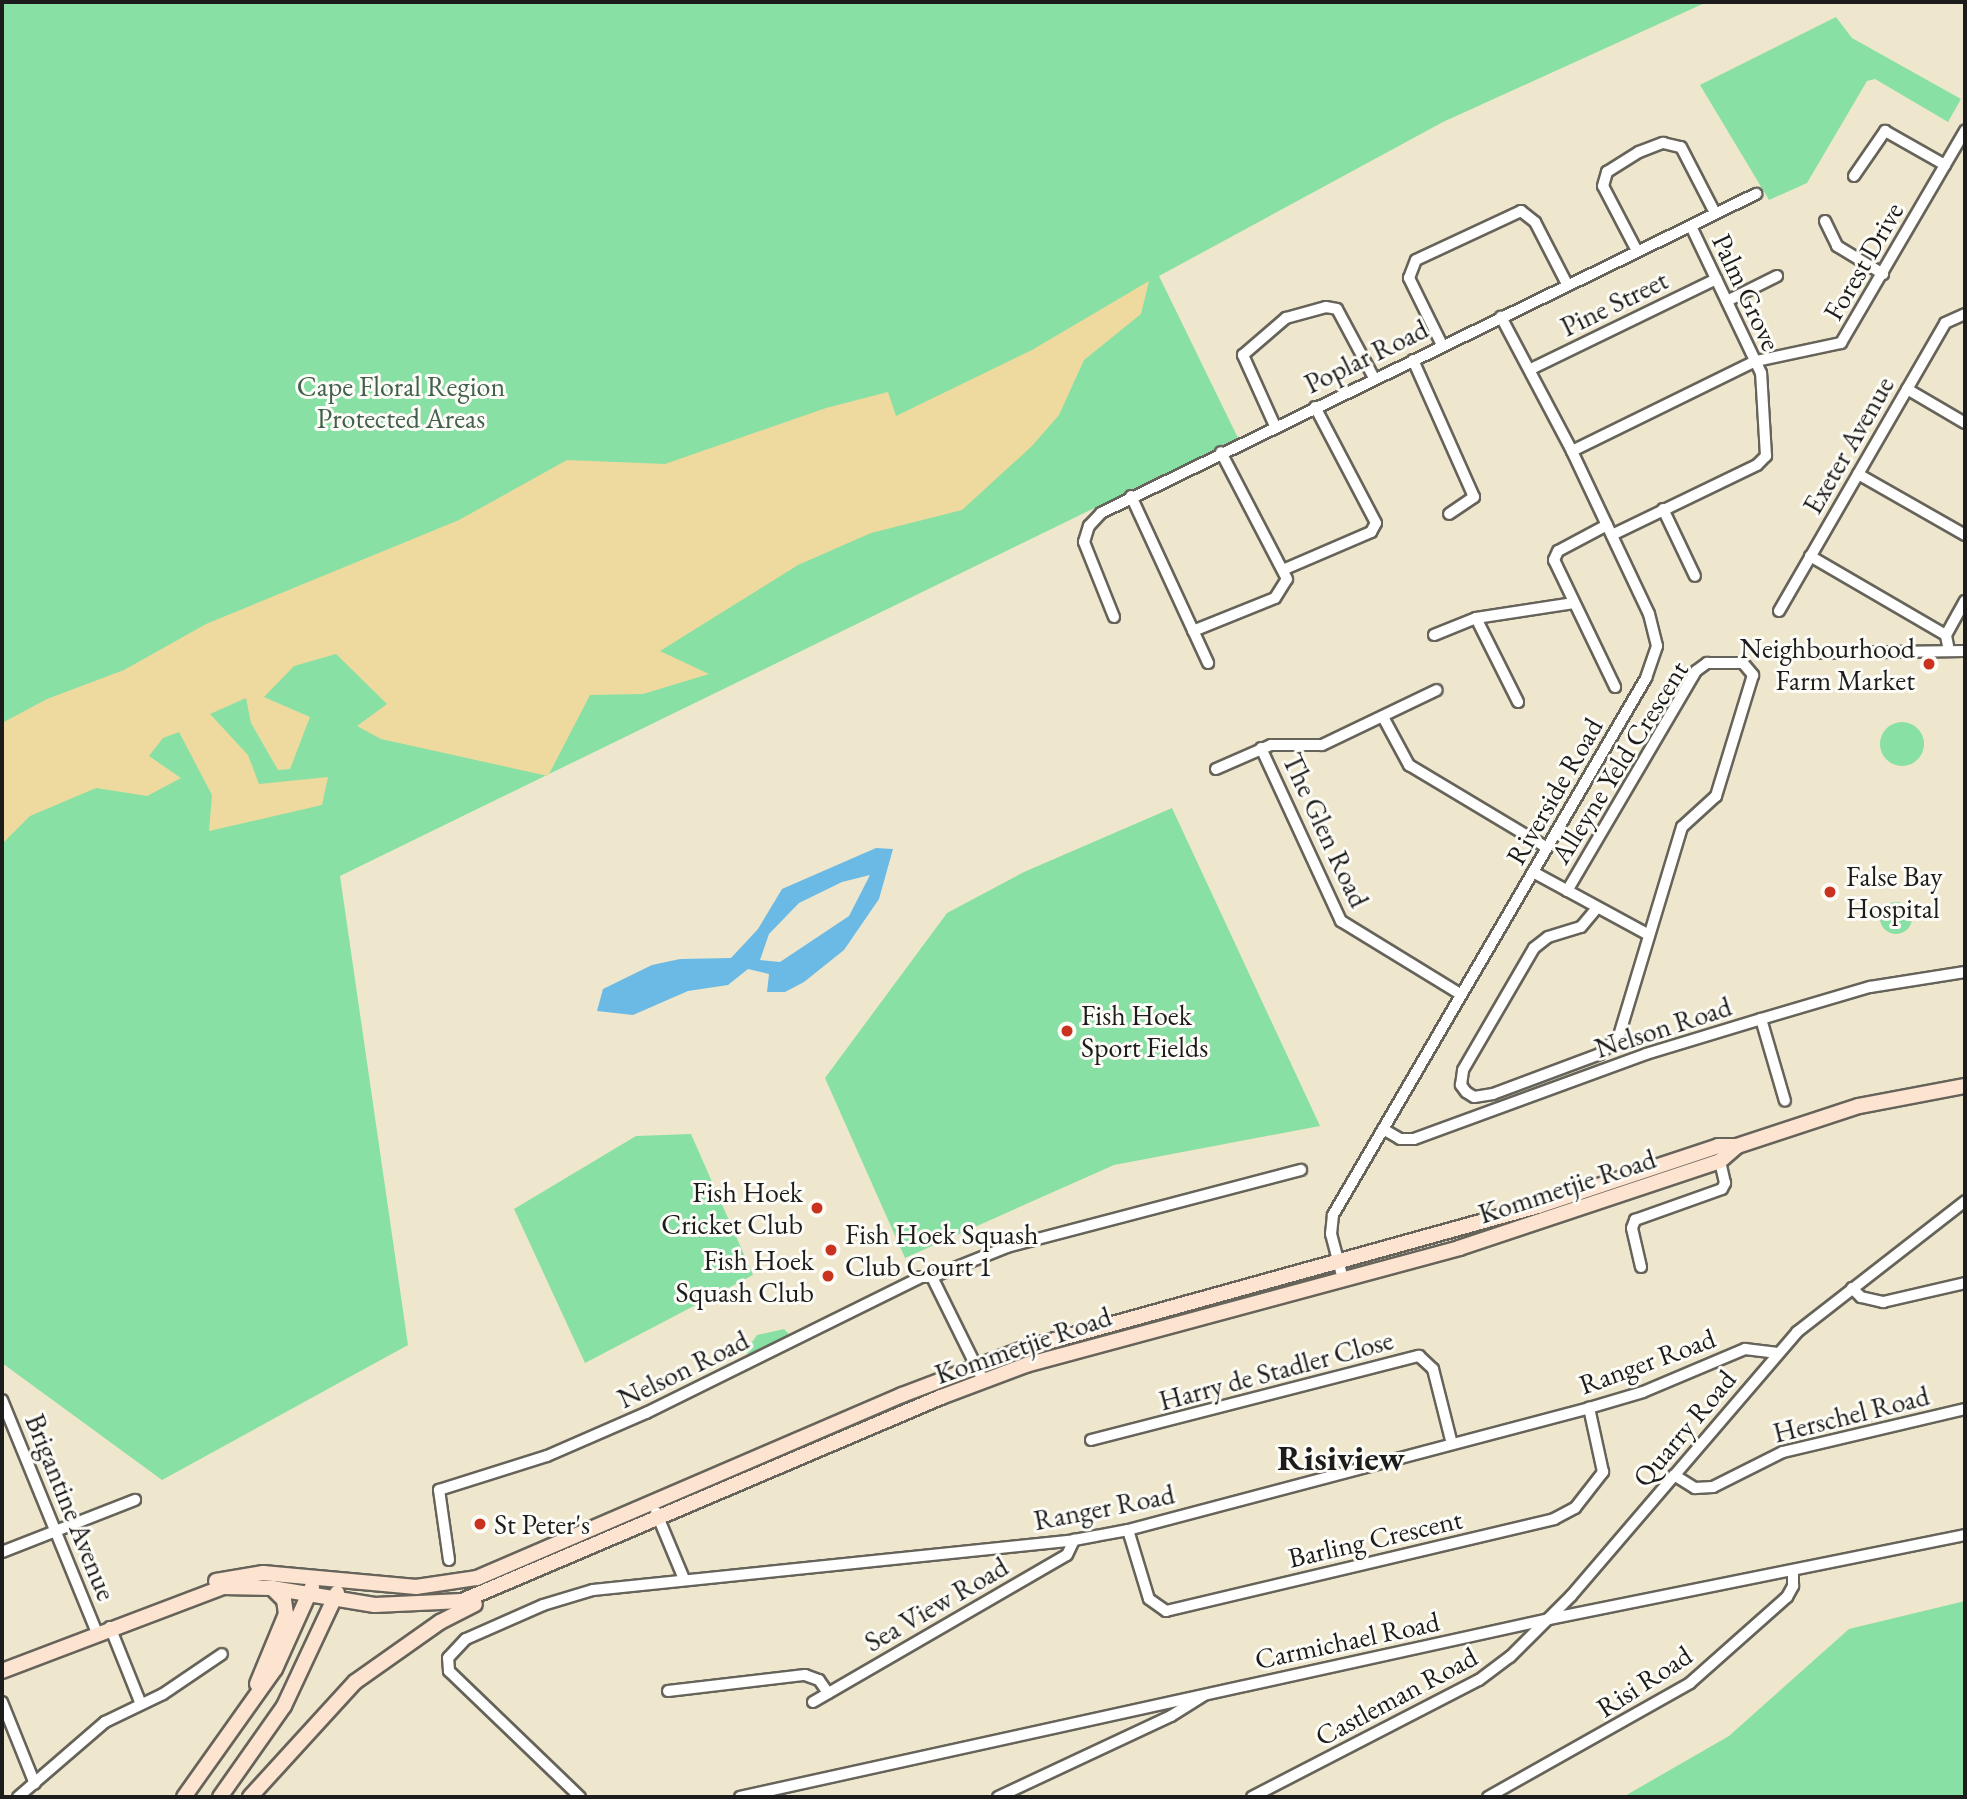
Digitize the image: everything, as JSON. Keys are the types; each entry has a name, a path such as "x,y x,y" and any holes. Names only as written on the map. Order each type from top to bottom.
{"main road":[{"name":"Kommetjie Road","path":"151,1611 234,1576 263,1573 416,1587 477,1578 977,1365 1538,1206 1718,1146 1737,1146 1859,1106 1965,1086"},
{"name":"Kommetjie Road","path":"151,1611 223,1587 272,1588 335,1600 442,1605 513,1583 983,1380 1154,1328 1459,1248 1720,1160 1737,1146"},
{"path":"184,1797 275,1669 310,1594 314,1579"},
{"path":"220,1797 284,1706 341,1582"},
{"path":"250,1797 355,1682 440,1622 513,1583"},
{"path":"244,1714 286,1614 285,1601 272,1588"},
{"path":"2,1671 151,1611"}],"street":[{"path":"1854,176 1885,131 1945,166"},
{"name":"Forest Drive","path":"1572,451 1756,361 1836,347 1883,274 1965,131"},
{"path":"1637,251 1603,186 1607,172 1639,152 1663,143 1681,147 1715,213"},
{"name":"Poplar Road","path":"1114,617 1084,542 1101,513 1131,496 1756,194"},
{"path":"1442,345 1409,278 1416,260 1521,211 1532,216 1567,284"},
{"path":"1825,221 1837,246 1883,274"},
{"name":"Palm Grove","path":"1574,603 1555,554 1663,509 1757,465 1766,456 1756,361 1691,226"},
{"path":"1727,301 1777,276"},
{"name":"Pine Street","path":"1531,369 1716,279"},
{"path":"1275,426 1243,355 1286,318 1326,307 1337,309 1374,379"},
{"name":"Exeter Avenue","path":"1779,611 1945,323 1965,314"},
{"name":"Riverside Road","path":"1343,1279 1331,1234 1333,1215 1656,655 1654,628 1610,530 1531,369 1502,317"},
{"path":"1413,360 1474,497 1449,514"},
{"path":"1907,389 1965,423"},
{"path":"1285,569 1371,532 1376,523 1314,407"},
{"path":"1193,631 1275,598 1286,587 1285,569 1222,452"},
{"path":"1858,474 1965,535"},
{"path":"1131,496 1208,663"},
{"path":"1663,509 1695,576"},
{"path":"1810,556 1945,635"},
{"path":"1949,651 1945,635 1965,601"},
{"path":"1434,635 1476,618 1574,603 1615,687"},
{"path":"1476,618 1518,702"},
{"path":"1817,653 1965,651"},
{"name":"Alleyne Yeld Crescent","path":"1567,891 1696,671 1707,663 1743,663 1753,675 1716,796 1682,827 1619,1036 1600,1054 1484,1097 1474,1097 1461,1086 1463,1070 1534,948 1548,937 1575,931 1596,909"},
{"path":"1216,769 1278,743 1322,745 1437,690"},
{"path":"1383,717 1409,765 1546,847"},
{"name":"The Glen Road","path":"1261,748 1340,921 1460,994"},
{"path":"1533,872 1596,909 1649,935"},
{"name":"Nelson Road","path":"1383,1129 1401,1139 1413,1139 1646,1054 1761,1019 1878,985 1965,972"},
{"path":"1761,1019 1785,1101"},
{"path":"1641,1268 1632,1228 1635,1220 1721,1189 1725,1183 1720,1160"},
{"name":"Nelson Road","path":"449,1560 439,1490 571,1446 921,1277 932,1277 1007,1247 1301,1170"},
{"name":"Quarry Road","path":"1549,1619 1776,1353 1852,1288 1965,1201"},
{"path":"932,1277 983,1380"},
{"path":"1852,1288 1861,1297 1883,1301 1965,1283"},
{"name":"Ranger Road","path":"580,1797 449,1671 448,1658 466,1639 543,1605 593,1590 1074,1540 1128,1530 1589,1408 1643,1392 1745,1349 1776,1353"},
{"name":"Harry de Stadler Close","path":"1091,1440 1419,1356 1433,1369 1452,1444"},
{"name":"Brigantine Avenue","path":"2,1399 56,1530 141,1704"},
{"name":"Barling Crescent","path":"1128,1530 1149,1599 1166,1611 1554,1519 1575,1508 1602,1472 1589,1408"},
{"name":"Herschel Road","path":"1674,1475 1695,1488 1713,1487 1783,1452 1965,1409"},
{"path":"2,1552 135,1500"},
{"path":"652,1504 684,1579"},
{"name":"Carmichael Road","path":"740,1797 1549,1619 1793,1572 1965,1535"},
{"name":"Sea View Road","path":"813,1702 1067,1555 1074,1540"},
{"name":"Risi Road","path":"1488,1797 1690,1683 1787,1597 1793,1586 1793,1572"},
{"name":"Castleman Road","path":"1252,1797 1479,1680 1549,1619"},
{"path":"18,1797 93,1731 222,1654"},
{"path":"668,1691 805,1675 819,1680 828,1693"},
{"path":"998,1797 1171,1716 1205,1694"},
{"path":"2,1702 35,1784"}],"green space":[{"name":"Cape Floral Region Protected Areas","path":"2,2 1707,2 1443,122 1159,276 1238,438 340,876 408,1345 162,1480 2,1363"},
{"path":"1836,17 1852,38 1961,99 1948,122 1875,79 1867,81 1807,183 1769,200 1700,85"},
{"path":"1902,722 1917,729 1924,744 1917,759 1902,766 1887,759 1880,744 1887,729"},
{"name":"Fish Hoek Sport Fields","path":"1172,808 1320,1126 1114,1165 905,1258 825,1078 947,913 1024,872"},
{"path":"1896,902 1907,907 1912,918 1907,929 1896,934 1885,929 1880,918 1885,907"},
{"path":"691,1134 753,1275 585,1363 514,1209 636,1136"},
{"path":"784,1329 789,1334 801,1332 748,1357 747,1349 757,1335"},
{"path":"1965,1601 1965,1797 1623,1797 1729,1736 1849,1629"}],"sand":[{"path":"1149,281 1141,314 1084,360 1059,415 1032,446 962,510 871,533 798,565 660,651 709,674 643,694 590,695 548,776 381,739 357,726 387,704 336,654 294,666 264,697 310,717 290,769 278,770 251,723 246,698 210,714 248,755 259,784 328,777 322,805 209,831 212,795 179,732 163,738 149,756 181,778 147,796 96,788 30,816 2,844 2,723 47,699 124,670 206,624 459,520 567,460 665,464 826,408 888,392 896,416 1032,350"}],"water":[{"path":"876,848 893,849 879,899 844,950 804,982 785,992 767,992 769,974 748,969 728,985 688,991 633,1015 597,1011 603,989 652,965 680,959 731,958 758,929 782,889","holes":["870,875 849,916 780,962 760,960 769,934 799,903 842,882"]}],"place":[{"name":"Neighbourhood Farm Market","path":"1929,664"},
{"name":"False Bay Hospital","path":"1830,892"},
{"name":"Fish Hoek Sport Fields","path":"1067,1031"},
{"name":"Fish Hoek Cricket Club","path":"817,1208"},
{"name":"Fish Hoek Squash Club Court 1","path":"831,1250"},
{"name":"Fish Hoek Squash Club","path":"828,1276"},
{"name":"St Peter's","path":"480,1524"}],"district":[{"name":"Risiview","path":"1341,1458"}]}
